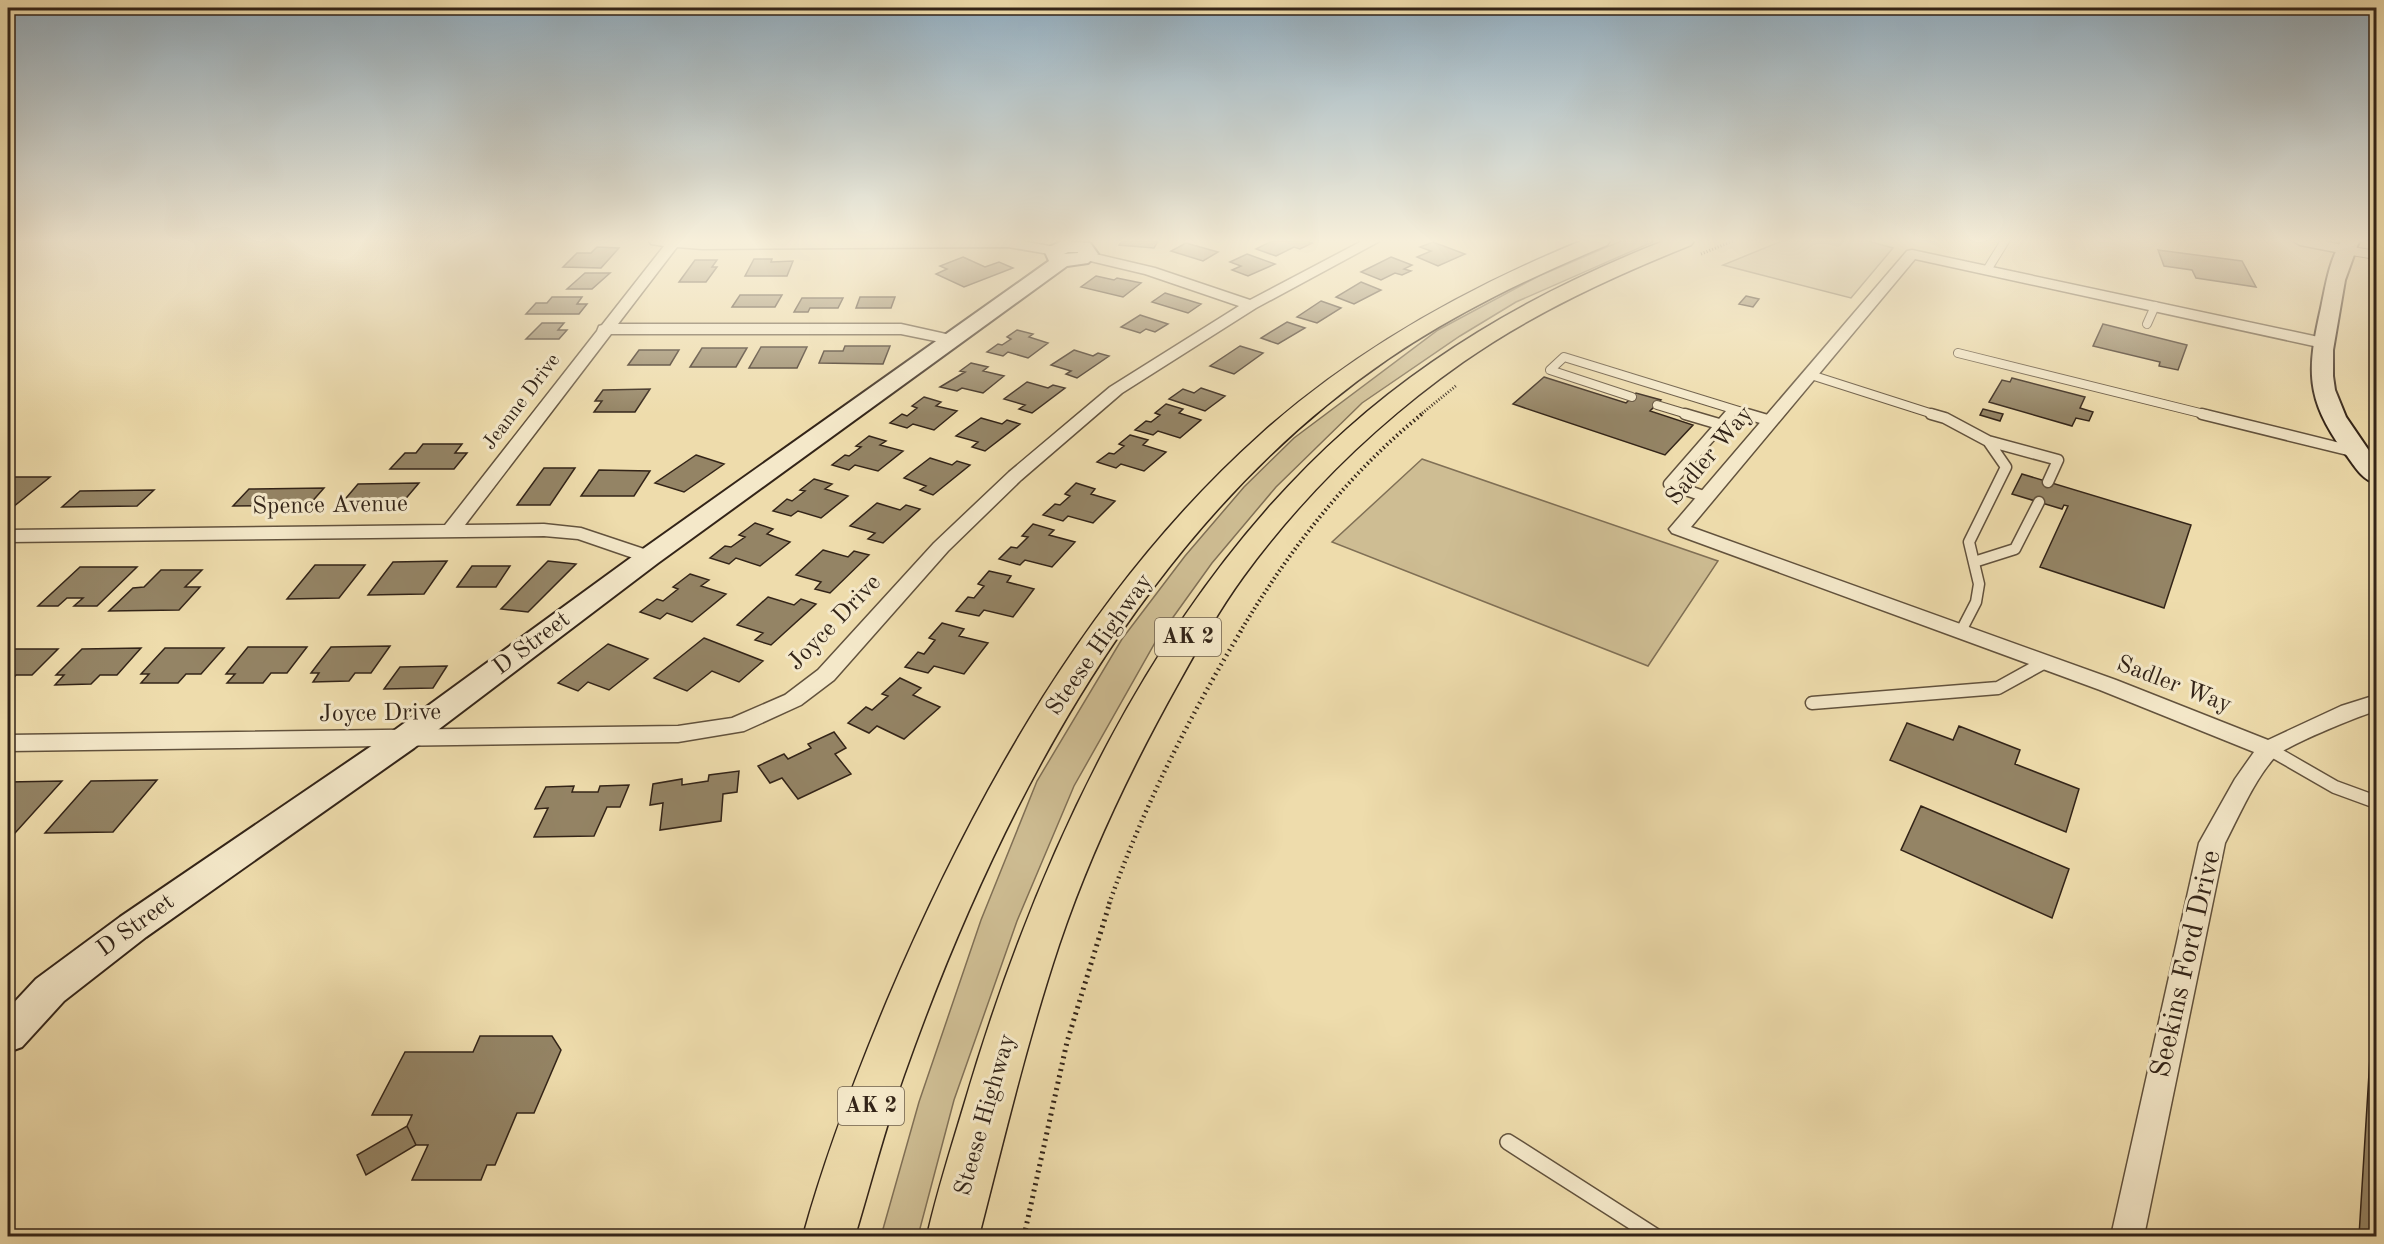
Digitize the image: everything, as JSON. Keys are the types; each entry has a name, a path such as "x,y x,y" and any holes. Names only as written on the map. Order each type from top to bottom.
{"highway":[{"name":"Steese Highway","path":"829,1236 888,1056 950,908 1012,780 1072,679 1128,598 1238,471 1351,373 1424,326 1473,299"},
{"name":"Steese Highway","path":"953,1236 989,1096 1035,951 1085,830 1126,744 1173,661 1231,572 1299,489 1365,425 1429,373 1466,348 1553,299"}],"street":[{"name":"Jeanne Drive","path":"451,531 625,299"},
{"name":"D Street","path":"8,1035 50,990 133,927 403,740 649,557 950,339 1010,299"},
{"name":"Jeanne Drive","path":"1236,299 1251,305"},
{"name":"Joyce Drive","path":"8,743 403,740 678,734 736,725 793,700 826,675 941,547 1015,476 1116,390 1159,361 1262,299"},
{"name":"Sadler Way","path":"1874,299 1679,529 2045,662 2270,748"},
{"name":"Sadler Way","path":"2123,299 2323,343"},
{"path":"2333,299 2323,343 2322,377 2326,398 2356,453 2376,476"},
{"path":"604,329 901,329 950,339"},
{"name":"Spence Avenue","path":"8,536 544,530 581,534 649,557"},
{"name":"Seekins Ford Drive","path":"2128,1236 2212,843 2244,784 2270,748 2349,711 2376,703"}],"lane":[{"path":"2147,324 2155,306"},
{"path":"1958,353 2356,453"},
{"path":"1632,397 1550,370 1564,357 1771,421"},
{"path":"1811,375 1945,418 1988,441 2058,460 2048,482"},
{"path":"1657,405 1719,424"},
{"path":"1706,497 1669,484 1733,410"},
{"path":"1961,631 1976,602 1979,584 1969,542 2006,467 1988,441"},
{"path":"1974,562 2015,549 2039,502"},
{"path":"1812,703 1998,688 2045,662"},
{"path":"2270,748 2335,787 2376,802"},
{"path":"1508,1142 1655,1236"}],"path":[{"path":"1024,1236 1042,1146 1101,928 1129,852 1166,770 1205,693 1281,566 1318,517 1365,465 1460,382"}],"shaded area":[{"path":"1496,299 1523,299 1460,336 1362,403 1276,487 1212,563 1156,641 1074,786 1017,921 954,1100 918,1236 881,1236 919,1102 981,920 1037,781 1122,639 1185,556 1244,487 1294,438 1438,330"},
{"path":"1422,459 1718,561 1648,666 1332,542"}],"building":[{"path":"550,299 581,299 577,304 587,304 579,314 526,314 536,303 547,303"},
{"path":"737,299 780,299 775,307 732,307"},
{"path":"801,299 842,299 838,308 810,308 808,312 794,312"},
{"path":"859,299 894,299 891,308 856,308"},
{"path":"1156,299 1185,299 1201,304 1188,313 1152,302"},
{"path":"1341,299 1364,299 1354,304"},
{"path":"1743,299 1759,299 1753,307 1739,304"},
{"path":"1321,301 1341,308 1317,323 1297,317"},
{"path":"1140,315 1168,324 1155,332 1146,329 1140,333 1121,327"},
{"path":"1287,322 1305,328 1278,344 1261,338"},
{"path":"542,323 564,323 558,330 567,330 559,339 526,339"},
{"path":"2103,324 2187,345 2178,370 2159,366 2160,362 2093,346"},
{"path":"1017,330 1033,334 1029,337 1048,343 1028,358 1008,352 1003,356 987,352 1011,339 1007,337"},
{"path":"845,346 890,346 883,364 819,363 824,351 843,351"},
{"path":"1240,346 1263,353 1234,374 1210,366"},
{"path":"761,347 807,347 797,368 749,368"},
{"path":"702,348 747,348 736,367 690,367"},
{"path":"639,350 679,350 670,365 628,365"},
{"path":"1074,350 1093,356 1098,353 1109,356 1077,378 1066,374 1071,371 1051,365"},
{"path":"971,363 988,367 983,371 1004,376 983,393 962,388 957,391 940,387 965,372 960,371"},
{"path":"1544,377 1626,403 1636,393 1661,400 1650,411 1693,425 1665,455 1513,404"},
{"path":"2012,378 2085,397 2080,408 2093,412 2089,421 2076,418 2072,426 1989,402 2002,380 2010,382"},
{"path":"1027,382 1048,388 1053,385 1065,388 1032,413 1019,409 1025,405 1004,399"},
{"path":"1201,388 1225,396 1205,411 1169,399 1183,389 1194,393"},
{"path":"650,389 635,412 594,412 602,401 595,401 603,390"},
{"path":"924,397 941,402 936,406 957,411 934,430 913,424 907,428 890,423 902,414 907,416 917,408 912,406"},
{"path":"1166,404 1183,409 1179,413 1201,420 1180,438 1158,431 1153,435 1135,430 1146,421 1151,422 1160,415 1155,413"},
{"path":"1983,409 2003,414 2000,421 1980,415"},
{"path":"981,418 1002,424 1007,420 1020,424 985,451 972,447 978,442 956,436"},
{"path":"1130,435 1148,440 1143,445 1166,452 1144,471 1121,464 1116,468 1097,462 1124,446 1119,444"},
{"path":"869,436 886,441 880,445 903,451 878,471 855,465 849,470 832,465 861,447 856,446"},
{"path":"423,444 462,444 455,453 467,453 454,469 390,469 405,453 416,453"},
{"path":"696,455 724,464 684,492 655,483"},
{"path":"930,458 952,465 957,461 970,465 933,495 920,490 926,486 904,478"},
{"path":"544,468 575,468 550,505 517,505"},
{"path":"599,470 650,471 634,496 581,496"},
{"path":"2022,474 2191,525 2164,608 2040,567 2068,506 2064,505 2062,509 2012,494"},
{"path":"8,477 50,477 13,507 8,507"},
{"path":"814,479 832,484 825,489 848,496 821,518 798,511 791,516 773,511 787,499 792,501 805,491 800,490"},
{"path":"419,483 402,503 341,504 358,484"},
{"path":"1076,483 1095,489 1091,494 1115,501 1093,523 1068,516 1063,521 1043,515 1055,504 1060,505 1070,496 1065,494"},
{"path":"324,488 309,505 233,506 249,489"},
{"path":"154,490 137,506 62,507 80,491"},
{"path":"877,503 900,510 906,505 920,509 883,543 868,539 875,533 850,526"},
{"path":"755,523 773,529 767,534 790,542 760,566 736,558 729,564 710,558 725,546 731,547 745,537 739,535"},
{"path":"1033,524 1054,530 1049,535 1075,542 1052,567 1025,560 1020,565 999,559 1011,547 1017,548 1028,537 1022,536"},
{"path":"823,550 848,557 854,551 869,555 830,593 815,589 821,582 796,575"},
{"path":"447,561 424,594 368,595 393,562"},
{"path":"548,561 576,564 528,612 501,609"},
{"path":"315,565 365,565 339,598 287,599"},
{"path":"472,566 510,566 496,587 457,587"},
{"path":"80,567 137,567 97,606 74,606 83,598 67,598 58,606 38,606"},
{"path":"161,570 202,570 185,587 200,587 179,610 109,611 133,588 144,587"},
{"path":"989,571 1011,576 1007,582 1034,589 1013,617 984,610 979,616 956,611 968,597 974,598 984,586 978,584"},
{"path":"690,574 709,580 701,586 726,594 692,622 667,613 660,619 640,612 657,599 663,601 678,589 673,587"},
{"path":"768,597 794,605 801,599 816,604 771,645 755,640 763,633 737,625"},
{"path":"942,623 964,629 959,636 988,643 964,674 934,666 928,673 905,667 918,652 924,654 935,640 929,638"},
{"path":"704,638 763,661 739,682 712,671 687,691 654,678"},
{"path":"608,644 648,659 609,690 588,682 578,691 558,683"},
{"path":"390,646 371,673 355,673 349,681 313,682 319,673 311,673 331,647"},
{"path":"248,647 307,647 287,673 271,673 263,683 227,683 235,674 226,674"},
{"path":"141,648 117,675 100,675 91,684 55,685 64,675 56,675 82,649"},
{"path":"165,648 224,648 201,674 186,674 178,683 141,683 149,674 141,674"},
{"path":"8,649 58,649 32,675 16,675 8,684"},
{"path":"447,666 433,688 384,689 400,667"},
{"path":"900,678 921,688 913,695 940,707 904,739 877,726 869,733 848,723 866,707 872,710 888,696 882,694"},
{"path":"1907,723 1953,740 1959,726 2020,750 2015,764 2079,789 2066,832 1890,760"},
{"path":"834,732 846,748 835,754 851,774 798,799 782,778 770,783 758,766 784,754 788,759 811,748 808,744"},
{"path":"739,771 737,792 723,794 721,821 660,830 663,803 650,805 653,784 682,779 682,785 708,781 709,775"},
{"path":"157,780 113,832 45,833 91,781"},
{"path":"62,781 15,833 8,833 8,782"},
{"path":"629,785 620,807 607,807 594,836 534,837 548,808 535,809 546,787 574,786 572,792 598,792 600,786"},
{"path":"1921,806 2069,869 2052,918 1901,850"},
{"path":"2376,960 2376,1236 2359,1236"},
{"path":"480,1036 552,1036 561,1050 534,1113 517,1113 495,1165 487,1165 481,1180 412,1180 428,1145 416,1145 407,1126 412,1115 372,1115 405,1052 473,1052"},
{"path":"407,1126 416,1145 366,1175 357,1155"}]}
